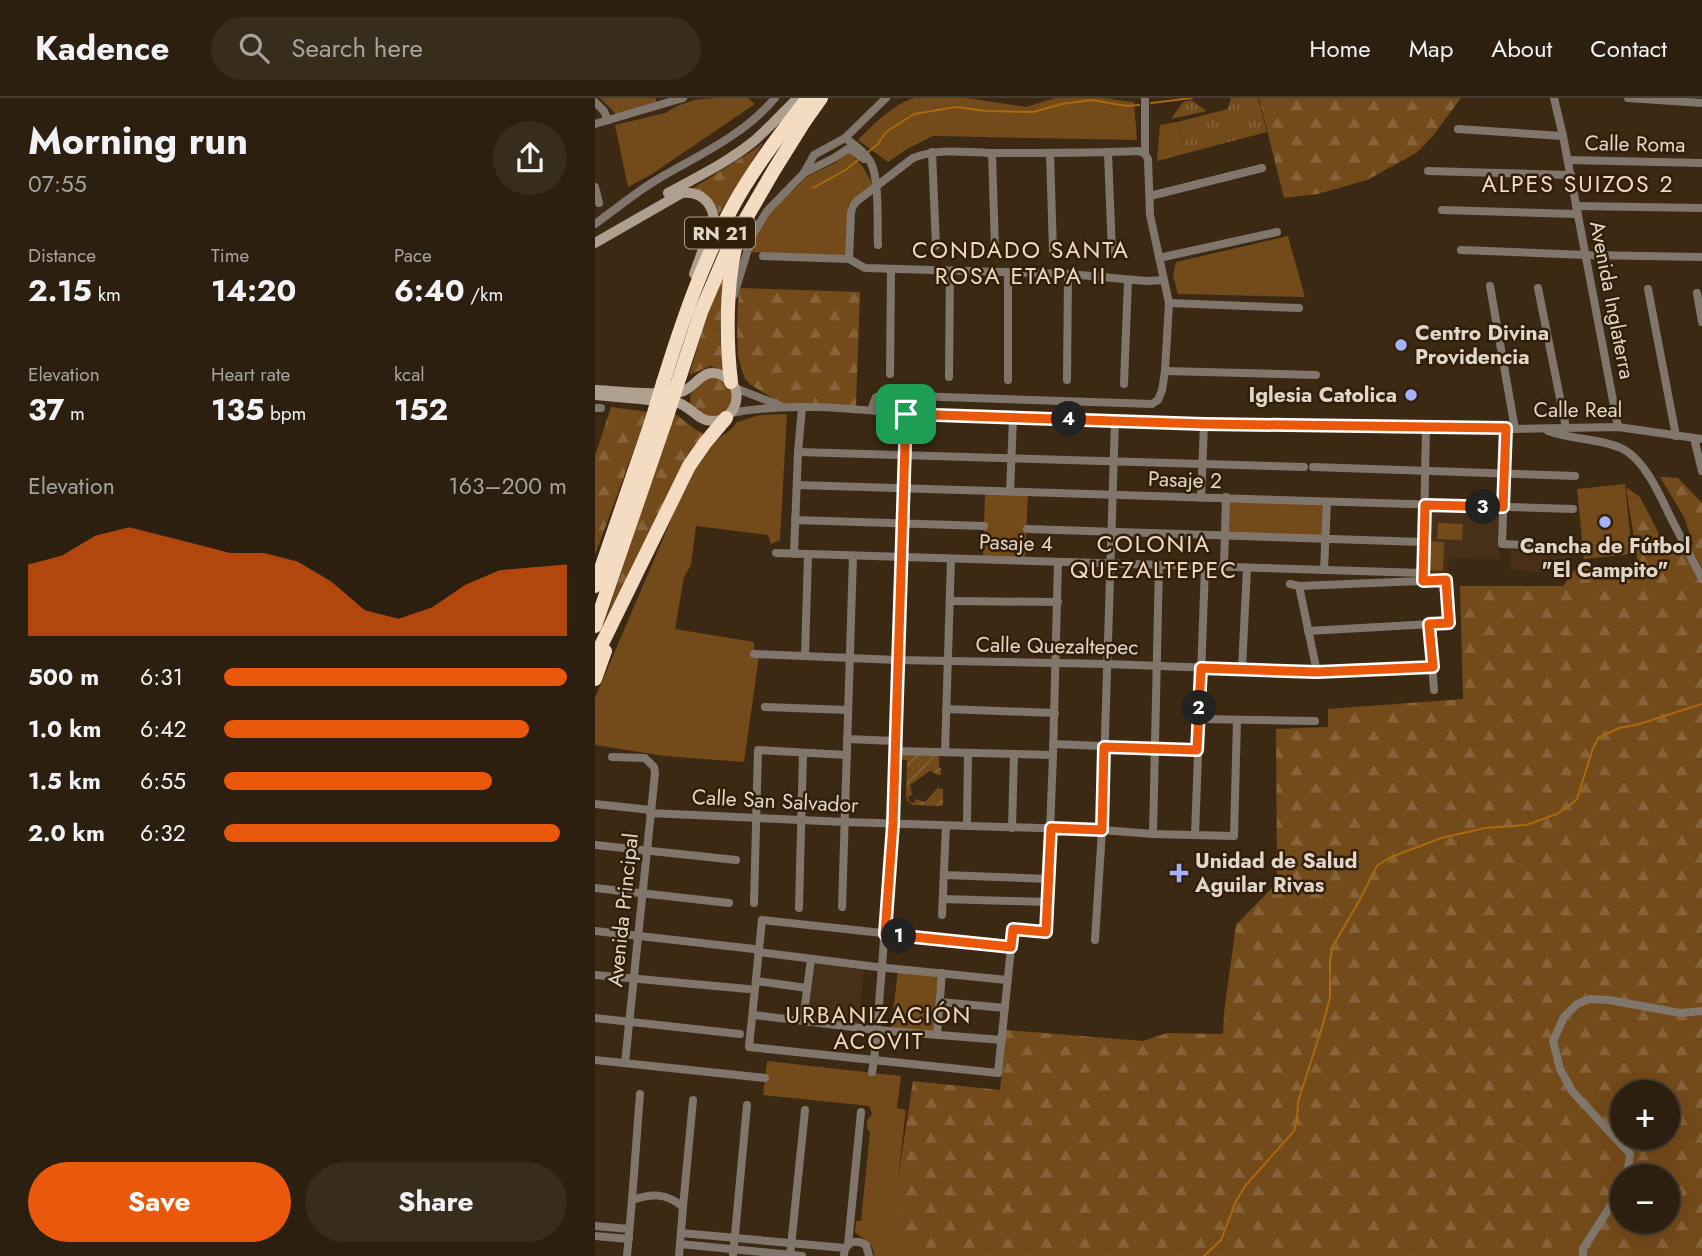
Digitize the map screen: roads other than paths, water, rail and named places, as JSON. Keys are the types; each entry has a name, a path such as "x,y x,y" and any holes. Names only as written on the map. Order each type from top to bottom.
{"highway":[{"name":"RN 21","path":"595,626 708,258 734,204 754,171 808,98"},
{"path":"774,170 821,98"},
{"path":"774,170 831,98"},
{"name":"RN 21","path":"668,383 727,251 774,170"},
{"path":"733,385 729,283 737,238 746,215"},
{"path":"595,658 689,466 729,415"},
{"name":"RN 21","path":"595,586 658,422"},
{"path":"595,680 613,621"}],"street":[{"path":"595,124 668,100 683,98"},
{"path":"595,224 656,181 712,149 765,109 772,98"},
{"path":"595,235 732,157 763,133 798,98"},
{"path":"729,311 752,236 772,204 804,173 814,155 845,138 885,98"},
{"path":"871,410 876,397 892,395 1152,404 1158,400 1165,371 1169,303 1150,215 1148,159 1145,154 1145,98"},
{"name":"Avenida Inglaterra","path":"1554,98 1618,427"},
{"path":"1627,98 1702,103"},
{"path":"595,102 608,120"},
{"path":"1458,129 1563,136"},
{"path":"845,138 871,162 876,186 878,245"},
{"path":"804,173 849,148 871,162"},
{"path":"849,259 853,206 913,158 941,150 992,153 1139,151 1145,154"},
{"path":"932,152 936,246"},
{"path":"992,153 995,249"},
{"path":"1051,153 1053,251"},
{"path":"1108,153 1112,252"},
{"name":"Calle Roma","path":"1568,160 1702,163"},
{"path":"1150,196 1262,168"},
{"path":"1428,171 1570,175"},
{"path":"595,187 599,204"},
{"path":"595,243 682,193 700,195 711,207 713,223 669,347 664,368 668,383"},
{"path":"1443,210 1702,208"},
{"path":"1159,258 1277,232"},
{"path":"1461,250 1702,257"},
{"path":"763,256 849,259 865,268 1068,274 1146,281 1164,279"},
{"path":"890,374 891,269"},
{"path":"949,377 950,271"},
{"path":"1008,272 1008,380"},
{"path":"1067,380 1068,274"},
{"path":"1124,384 1128,280"},
{"path":"1490,286 1510,428 1504,474 1502,544 1571,547"},
{"path":"1538,288 1566,428"},
{"path":"1648,289 1676,436"},
{"path":"1697,293 1702,322"},
{"path":"1169,303 1299,308"},
{"path":"1165,371 1316,374"},
{"path":"595,390 647,394 679,393 711,373 725,377 733,385 737,401 729,415 713,422 700,418 677,402 595,395"},
{"path":"693,384 689,399 694,413"},
{"name":"Calle Real","path":"733,385 782,407"},
{"name":"Calle Real","path":"729,415 759,408 782,407 1204,424 1542,429 1618,427 1698,439"},
{"path":"794,554 802,408"},
{"path":"872,1072 883,967 893,824 906,414"},
{"path":"1010,492 1013,418"},
{"path":"1095,939 1102,830 1115,421"},
{"path":"1202,498 1204,424"},
{"path":"1423,577 1426,427"},
{"path":"1542,429 1625,450 1642,466 1653,482 1702,579"},
{"path":"1698,439 1702,471"},
{"path":"798,452 1574,476"},
{"name":"Pasaje 2","path":"797,485 1573,509"},
{"path":"1224,567 1226,498"},
{"path":"1324,570 1327,502"},
{"path":"796,520 984,526"},
{"path":"1027,528 1423,542"},
{"name":"Pasaje 4","path":"776,553 1324,570 1423,577"},
{"path":"805,656 808,554"},
{"path":"842,907 853,556"},
{"path":"945,752 951,559"},
{"path":"1011,947 762,920 756,951 756,981 749,1047 999,1073 1013,929 1046,932 1058,562"},
{"path":"1153,834 1159,565"},
{"path":"1195,835 1205,567"},
{"path":"1242,669 1247,568"},
{"path":"1308,631 1449,623 1446,580 1423,577 1294,585 1317,672"},
{"path":"950,601 1058,603"},
{"path":"1429,624 1434,690"},
{"name":"Calle Quezaltepec","path":"754,654 1317,672 1433,667"},
{"path":"765,707 848,710"},
{"path":"946,709 1055,713"},
{"path":"1199,719 1315,721"},
{"name":"Calle San Salvador","path":"595,804 650,811 757,818 1234,836 1237,720"},
{"path":"847,738 945,752 1053,755"},
{"path":"1053,744 1197,750"},
{"path":"754,903 758,750 847,755"},
{"path":"799,908 803,753"},
{"path":"967,827 968,753"},
{"path":"1012,828 1014,754"},
{"name":"Avenida Principal","path":"611,757 645,758 654,767 655,773 625,1063"},
{"path":"942,915 946,826"},
{"path":"595,845 736,860"},
{"path":"944,875 1049,879"},
{"path":"595,888 729,903"},
{"path":"943,899 1048,902"},
{"path":"595,931 811,959 1007,979"},
{"path":"803,1021 811,959"},
{"path":"937,1035 942,973"},
{"path":"595,975 748,989"},
{"path":"756,981 807,988"},
{"path":"1629,1164 1630,1154 1572,1091 1560,1069 1552,1041 1564,1017 1577,1004 1590,999 1680,1013 1702,1012"},
{"path":"940,1002 1005,1008"},
{"path":"753,1015 877,1030 1002,1040"},
{"path":"595,1018 740,1034"},
{"path":"595,1060 765,1078"},
{"path":"627,1256 640,1094"},
{"path":"679,1256 693,1100"},
{"path":"733,1252 747,1105"},
{"path":"790,1255 805,1110"},
{"path":"846,1250 861,1112"},
{"path":"632,1200 646,1195 670,1197 683,1207"},
{"path":"1583,1256 1583,1249 1610,1206"},
{"path":"595,1226 629,1229"},
{"path":"681,1233 846,1250"},
{"path":"595,1236 629,1239"},
{"path":"846,1250 855,1241 868,1249 869,1256"},
{"path":"680,1244 733,1252 802,1256"}],"waterway":[{"path":"1151,103 1192,98"},
{"path":"868,152 886,132 914,114 956,107 1033,112 1091,100 1127,106 1139,105"},
{"path":"813,188 858,160"},
{"path":"1204,1256 1221,1240 1236,1201 1246,1185 1294,1131 1298,1102 1330,997 1330,960 1333,946 1377,866 1389,858 1441,838 1485,828 1526,825 1557,814 1577,799 1598,738 1619,728 1702,704"}],"place":[{"name":"Centro Divina Providencia","path":"1401,345"},
{"name":"Iglesia Catolica","path":"1411,395"},
{"name":"Cancha de Fútbol \"El Campito\"","path":"1605,522"},
{"name":"Unidad de Salud Aguilar Rivas","path":"1179,873"}],"district":[{"name":"ALPES SUIZOS 2","path":"1578,184"},
{"name":"CONDADO SANTA ROSA ETAPA II","path":"1021,263"},
{"name":"COLONIA QUEZALTEPEC","path":"1154,557"},
{"name":"URBANIZACIÓN ACOVIT","path":"879,1028"}]}
